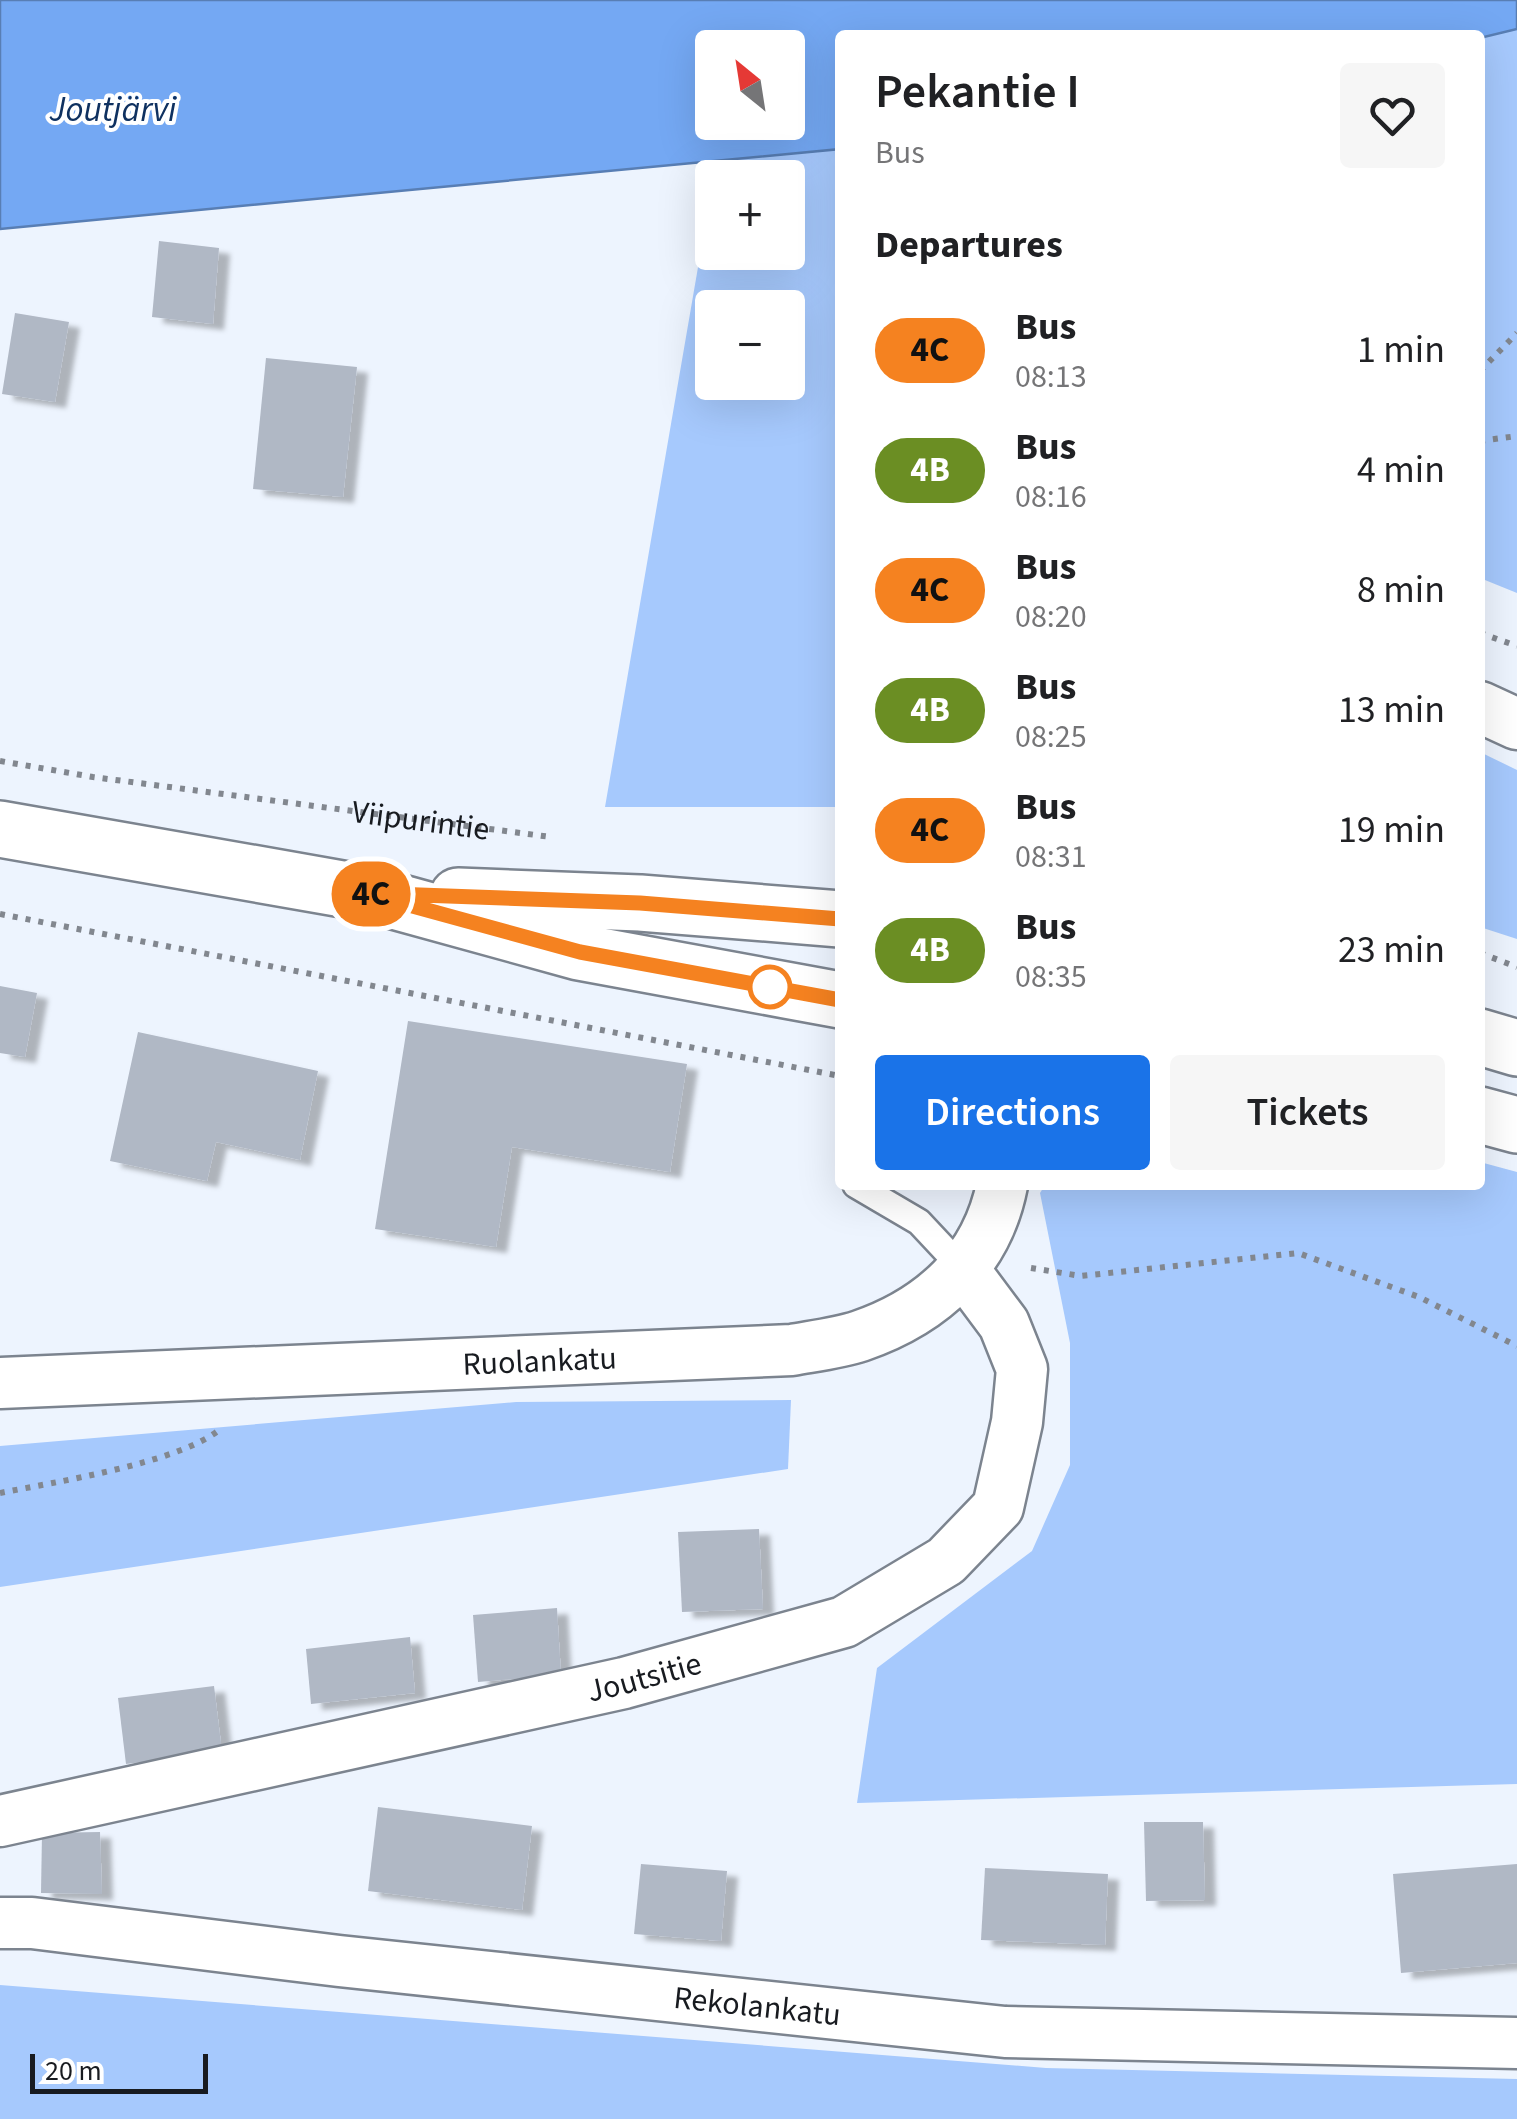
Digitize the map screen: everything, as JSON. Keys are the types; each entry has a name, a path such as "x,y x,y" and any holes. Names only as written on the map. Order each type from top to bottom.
{"main road":[{"path":"0,829 365,893 580,952 835,999"},
{"path":"365,893 640,903 835,919"},
{"path":"1485,1039 1517,1048"},
{"path":"1485,1116 1517,1125"}],"street":[{"path":"1485,709 1517,724"},
{"name":"Ruolankatu","path":"0,1383 792,1350 860,1336 924,1306 967,1264 995,1219 1001,1190"},
{"name":"Joutsitie","path":"0,1821 624,1683 844,1622 946,1561 998,1508 1017,1422 1022,1369 1004,1324 967,1264"},
{"name":"Rekolankatu","path":"0,1923 32,1923 338,1961 1005,2032 1517,2043"}],"lane":[{"path":"865,1190 920,1222 967,1264"}],"path":[{"path":"1485,366 1517,333"},
{"path":"1485,440 1517,436"},
{"path":"1485,635 1517,646"},
{"name":"Viipurintie","path":"0,760 94,777 565,839"},
{"path":"0,914 835,1075"},
{"path":"1485,955 1517,967"},
{"path":"967,1264 1081,1276 1298,1253 1419,1298 1517,1346"},
{"path":"0,1492 99,1473 204,1442 291,1370"}],"shaded area":[{"path":"1517,29 1517,593 1485,580 1485,37"},
{"path":"835,149 835,807 605,807 698,270 805,270 805,160 727,160"},
{"path":"1485,754 1517,770 1517,939 1485,929"},
{"path":"1485,1163 1517,1172 1517,1784 857,1803 877,1668 1032,1551 1070,1465 1070,1343 1040,1193 1485,1190"},
{"path":"791,1400 788,1469 0,1587 0,1446 516,1402"},
{"path":"0,1985 1046,2068 1517,2079 1517,2119 0,2119"}],"water":[{"name":"Joutjärvi","path":"0,0 1517,0 1517,29 1485,37 1485,30 835,30 835,149 0,229"}],"building":[{"path":"159,241 219,248 213,324 152,317"},
{"path":"15,313 69,322 55,402 2,394"},
{"path":"266,358 357,367 343,497 253,489"},
{"path":"0,986 37,993 25,1057 0,1053"},
{"path":"408,1021 687,1064 670,1172 512,1147 496,1247 375,1229"},
{"path":"138,1032 318,1071 300,1160 216,1142 207,1181 110,1161"},
{"path":"759,1529 763,1609 682,1612 678,1532"},
{"path":"557,1608 561,1675 478,1682 473,1615"},
{"path":"410,1637 415,1693 311,1704 306,1649"},
{"path":"214,1686 222,1752 126,1764 118,1698"},
{"path":"378,1807 532,1826 522,1910 368,1891"},
{"path":"1144,1822 1203,1822 1205,1900 1146,1901"},
{"path":"100,1832 102,1894 41,1893 42,1833"},
{"path":"641,1864 727,1871 721,1941 634,1934"},
{"path":"1517,1864 1517,1963 1401,1973 1393,1874"},
{"path":"985,1868 1108,1874 1105,1945 981,1940"}],"bus line":[{"name":"4C","path":"835,919 640,903 365,893 580,952 835,999"}]}
